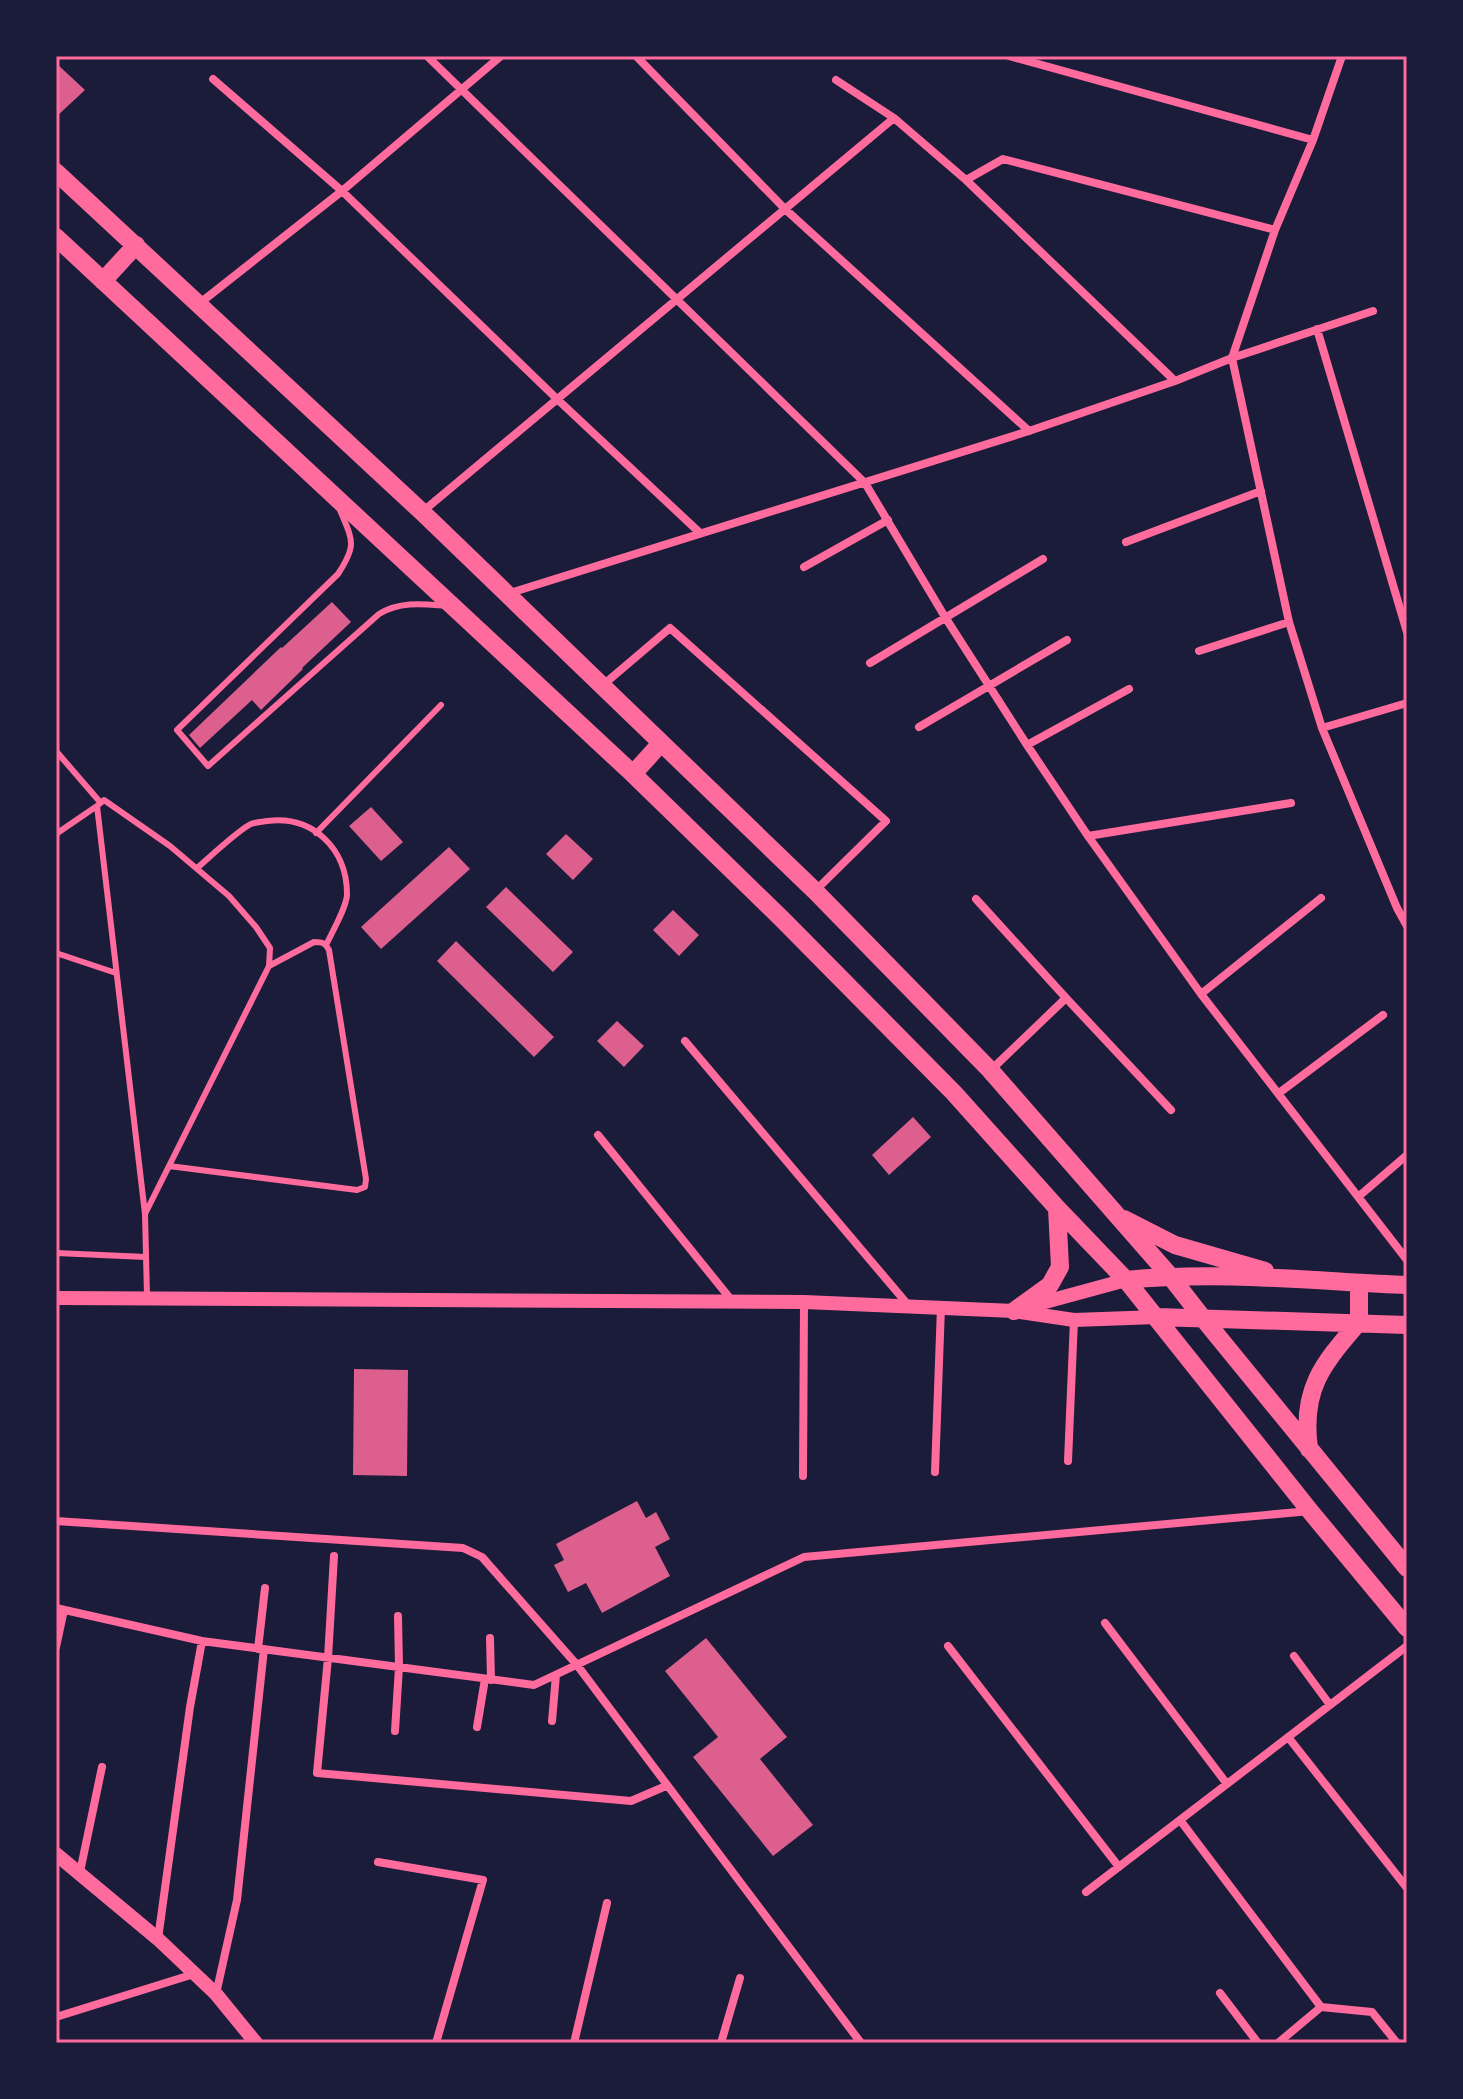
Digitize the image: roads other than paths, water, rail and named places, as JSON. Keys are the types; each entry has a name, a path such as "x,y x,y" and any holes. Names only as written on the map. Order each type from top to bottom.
{"main road":[{"path":"56,172 422,512 602,685 815,891 990,1070 1170,1276 1407,1568"},
{"path":"56,237 633,774 773,909 954,1093 1126,1280 1407,1628"},
{"path":"103,281 136,245"},
{"path":"633,774 661,743"},
{"path":"1014,1311 1050,1285 1060,1267 1057,1208"},
{"path":"1115,1214 1175,1245 1291,1278"},
{"path":"1126,1280 1170,1276 1291,1278 1407,1285"},
{"path":"1309,1449 1306,1427 1310,1396 1317,1376 1359,1322 1359,1283"},
{"path":"1157,1317 1407,1325"}],"street":[{"path":"427,56 865,483 945,617 1088,836 1201,994 1407,1260"},
{"path":"199,304 342,191 501,56"},
{"path":"636,56 785,209 1029,431"},
{"path":"1009,56 1313,140"},
{"path":"1342,56 1313,140 1275,230 1232,358 1289,622 1322,728 1407,926"},
{"path":"213,79 342,191 700,533"},
{"path":"836,80 894,118 966,180 1175,381"},
{"path":"422,512 894,118"},
{"path":"966,180 1003,159 1275,230"},
{"path":"507,594 1029,431 1373,311"},
{"path":"1317,329 1407,632"},
{"path":"1126,542 1261,491"},
{"path":"804,567 888,520"},
{"path":"870,663 1043,559"},
{"path":"1199,651 1289,622"},
{"path":"602,685 670,628 886,821 815,891"},
{"path":"919,727 1067,640"},
{"path":"1027,745 1129,689"},
{"path":"1322,728 1407,703"},
{"path":"1088,836 1291,803"},
{"path":"1201,994 1321,898"},
{"path":"976,899 1171,1110"},
{"path":"990,1070 1066,998"},
{"path":"1279,1093 1383,1015"},
{"path":"685,1041 910,1306"},
{"path":"598,1135 733,1302"},
{"path":"1358,1197 1407,1155"},
{"path":"1014,1311 1126,1280"},
{"path":"56,1298 804,1302 1014,1311 1074,1320 1157,1317"},
{"path":"803,1476 804,1302"},
{"path":"935,1472 941,1307"},
{"path":"1068,1461 1074,1320"},
{"path":"56,1647 60,1609 202,1641 534,1685 804,1557 1310,1511"},
{"path":"56,1521 463,1548 482,1557 577,1665 861,2043"},
{"path":"334,1556 317,1773 631,1801 666,1786"},
{"path":"216,1994 237,1900 265,1588"},
{"path":"395,1731 398,1616"},
{"path":"1105,1623 1227,1784"},
{"path":"477,1727 488,1679 490,1638"},
{"path":"158,1939 202,1641"},
{"path":"948,1646 1119,1867"},
{"path":"1086,1892 1407,1646"},
{"path":"1294,1656 1330,1705"},
{"path":"552,1721 556,1675"},
{"path":"1288,1737 1407,1888"},
{"path":"80,1872 102,1767"},
{"path":"1180,1820 1321,2007"},
{"path":"60,1862 80,1872 158,1939 216,1994 256,2043"},
{"path":"378,1862 483,1880 436,2043"},
{"path":"574,2043 607,1903"},
{"path":"56,2017 194,1974"},
{"path":"721,2043 740,1978"},
{"path":"1220,1993 1258,2043"},
{"path":"1278,2043 1321,2007 1372,2012 1397,2043"}],"lane":[{"path":"334,495 353,540 348,559 338,574 177,730 208,766 379,614 417,603 454,607"},
{"path":"316,833 441,705"},
{"path":"56,751 98,804 145,1214 147,1300"},
{"path":"56,834 104,800 170,846 229,896 270,948 269,966 145,1214"},
{"path":"197,868 251,824 281,819 302,824 325,838 338,853 345,872 348,898 326,945"},
{"path":"169,1166 357,1190 365,1187 364,1164 329,950 322,942 314,942 269,966"},
{"path":"56,953 116,973"},
{"path":"56,1253 146,1257"}]}
